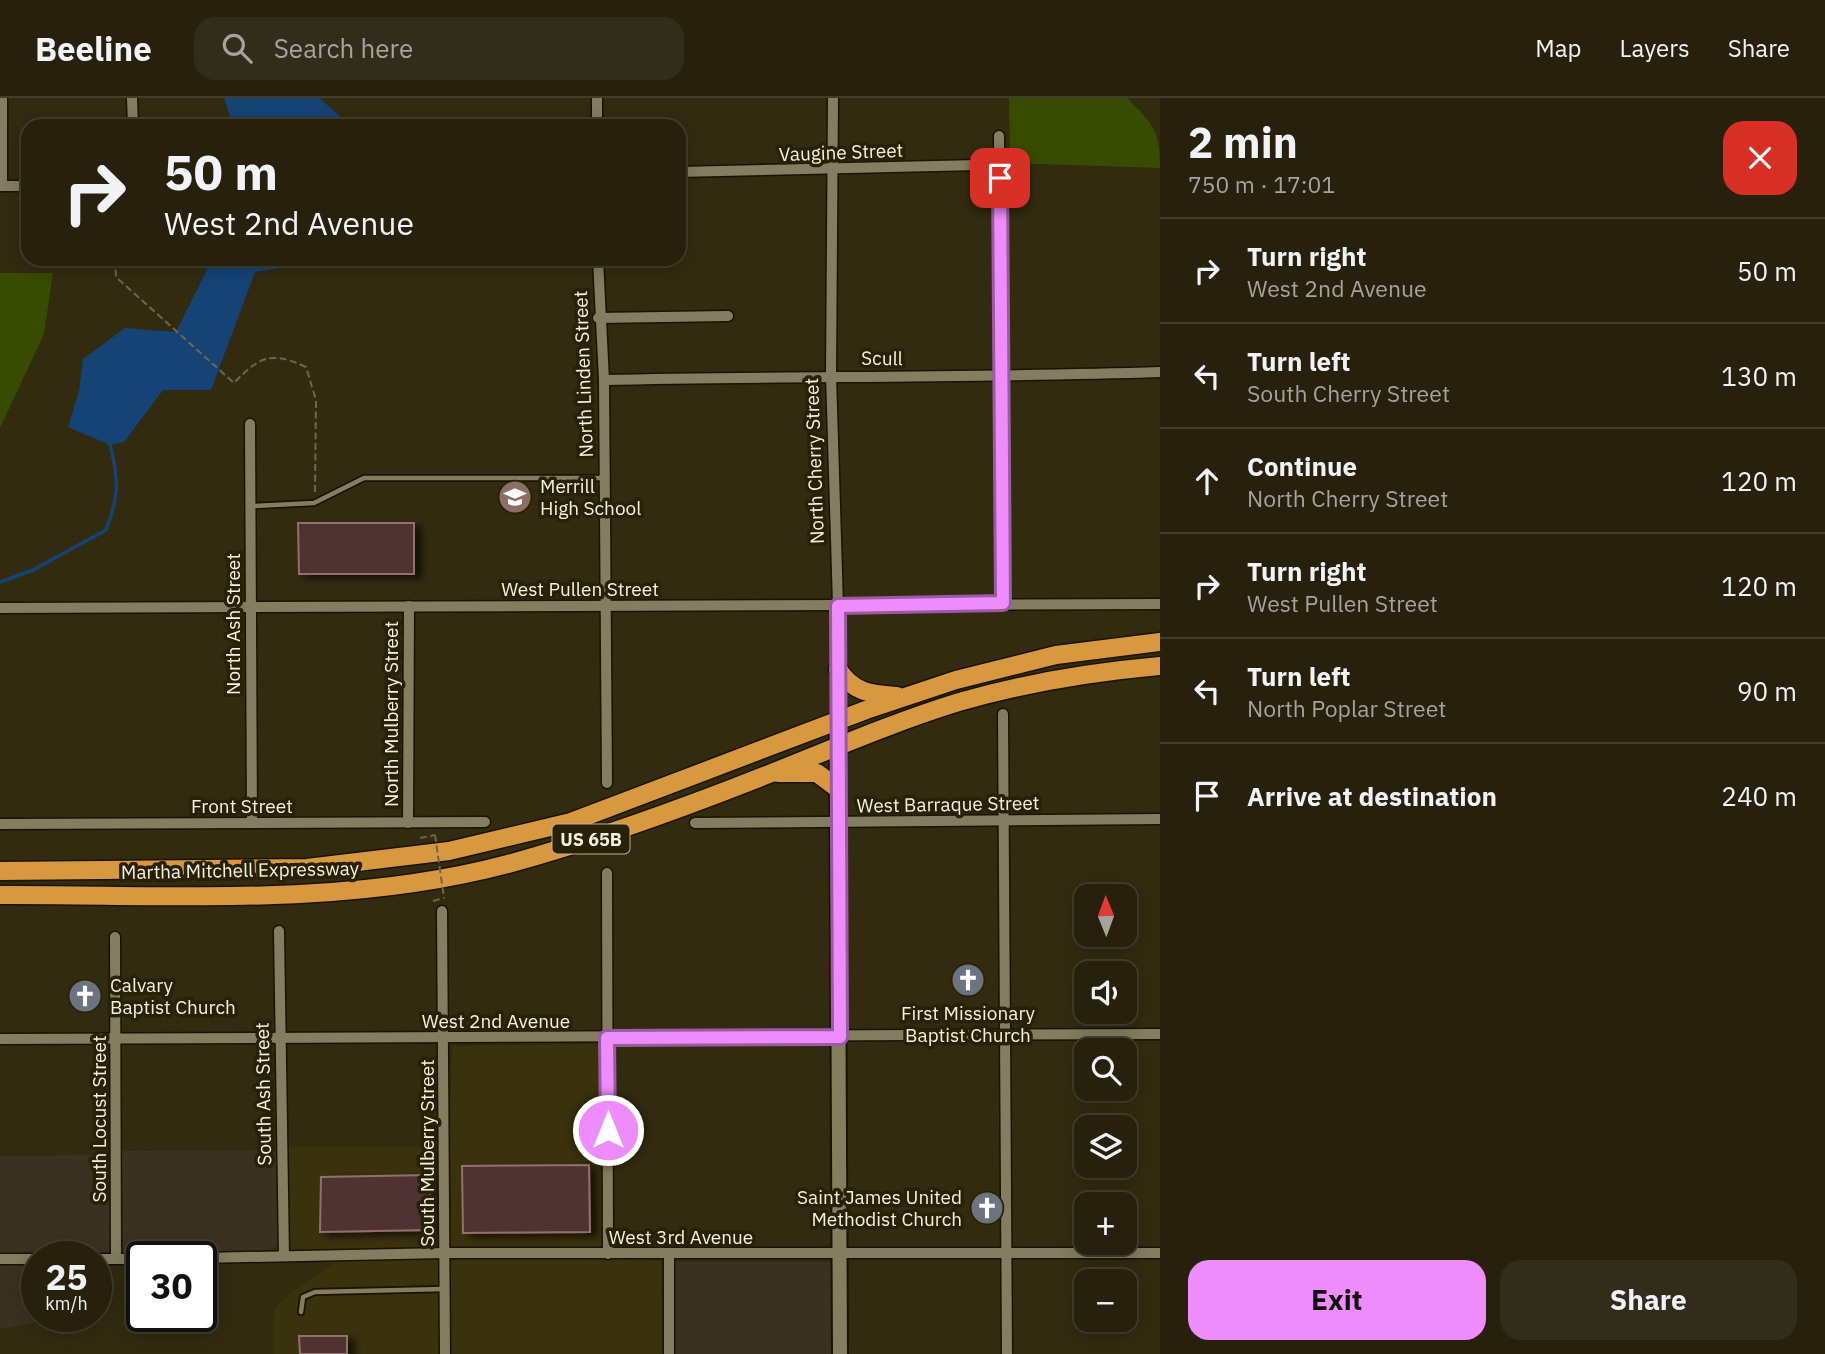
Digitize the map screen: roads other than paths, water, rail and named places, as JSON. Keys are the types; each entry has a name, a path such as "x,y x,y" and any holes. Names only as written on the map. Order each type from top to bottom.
{"highway":[{"name":"Martha Mitchell Expressway","path":"0,871 307,868 449,851 571,822 904,696 999,667 1056,655 1160,642"},
{"name":"Martha Mitchell Expressway","path":"0,895 306,893 417,882 504,865 569,847 771,773 836,745 959,702 1013,688 1160,666"},
{"path":"838,669 856,690 904,696"},
{"path":"771,773 817,773 837,788"}],"main road":[{"name":"North Cherry Street","path":"837,722 842,1255 840,1354"}],"street":[{"path":"2,98 1,186 21,186"},
{"path":"132,98 133,119"},
{"path":"597,98 597,119"},
{"name":"North Cherry Street","path":"833,98 831,375 838,606 837,722"},
{"path":"999,136 1003,603"},
{"name":"Vaugine Street","path":"686,172 979,165 1000,178"},
{"name":"North Linden Street","path":"598,266 598,318 604,380 607,783"},
{"path":"598,318 728,316"},
{"name":"Scull","path":"604,380 831,375 1000,377 1160,372"},
{"name":"North Ash Street","path":"250,424 251,824"},
{"name":"West Pullen Street","path":"0,608 251,605 604,607 1160,604"},
{"name":"North Mulberry Street","path":"408,823 409,606"},
{"path":"1003,714 1007,1354"},
{"name":"West Barraque Street","path":"695,823 1160,819"},
{"name":"Front Street","path":"0,824 485,822"},
{"path":"607,873 608,1254"},
{"name":"South Mulberry Street","path":"442,911 445,1354"},
{"name":"South Ash Street","path":"279,932 284,1256"},
{"name":"South Locust Street","path":"115,937 116,1259"},
{"name":"West 2nd Avenue","path":"0,1039 1005,1037 1160,1034"},
{"name":"West 3rd Avenue","path":"217,1258 445,1253 1160,1253"},
{"path":"669,1254 669,1354"},
{"path":"0,1259 21,1259"},
{"path":"112,1259 126,1259"}],"lane":[{"path":"251,506 314,503 364,478 603,478"},
{"path":"301,1312 303,1297 315,1292 445,1289"}],"water":[{"path":"224,98 319,98 343,119 231,119"},
{"path":"209,266 293,266 255,272 211,390 163,390 124,442 110,445 68,427 79,391 83,359 125,328 176,332"}],"waterway":[{"path":"0,582 33,570 106,530 116,488 110,445"}],"place":[{"name":"Merrill High School","path":"515,497"},
{"name":"First Missionary Baptist Church","path":"968,980"},
{"name":"Calvary Baptist Church","path":"85,996"},
{"name":"Saint James United Methodist Church","path":"987,1208"}]}
